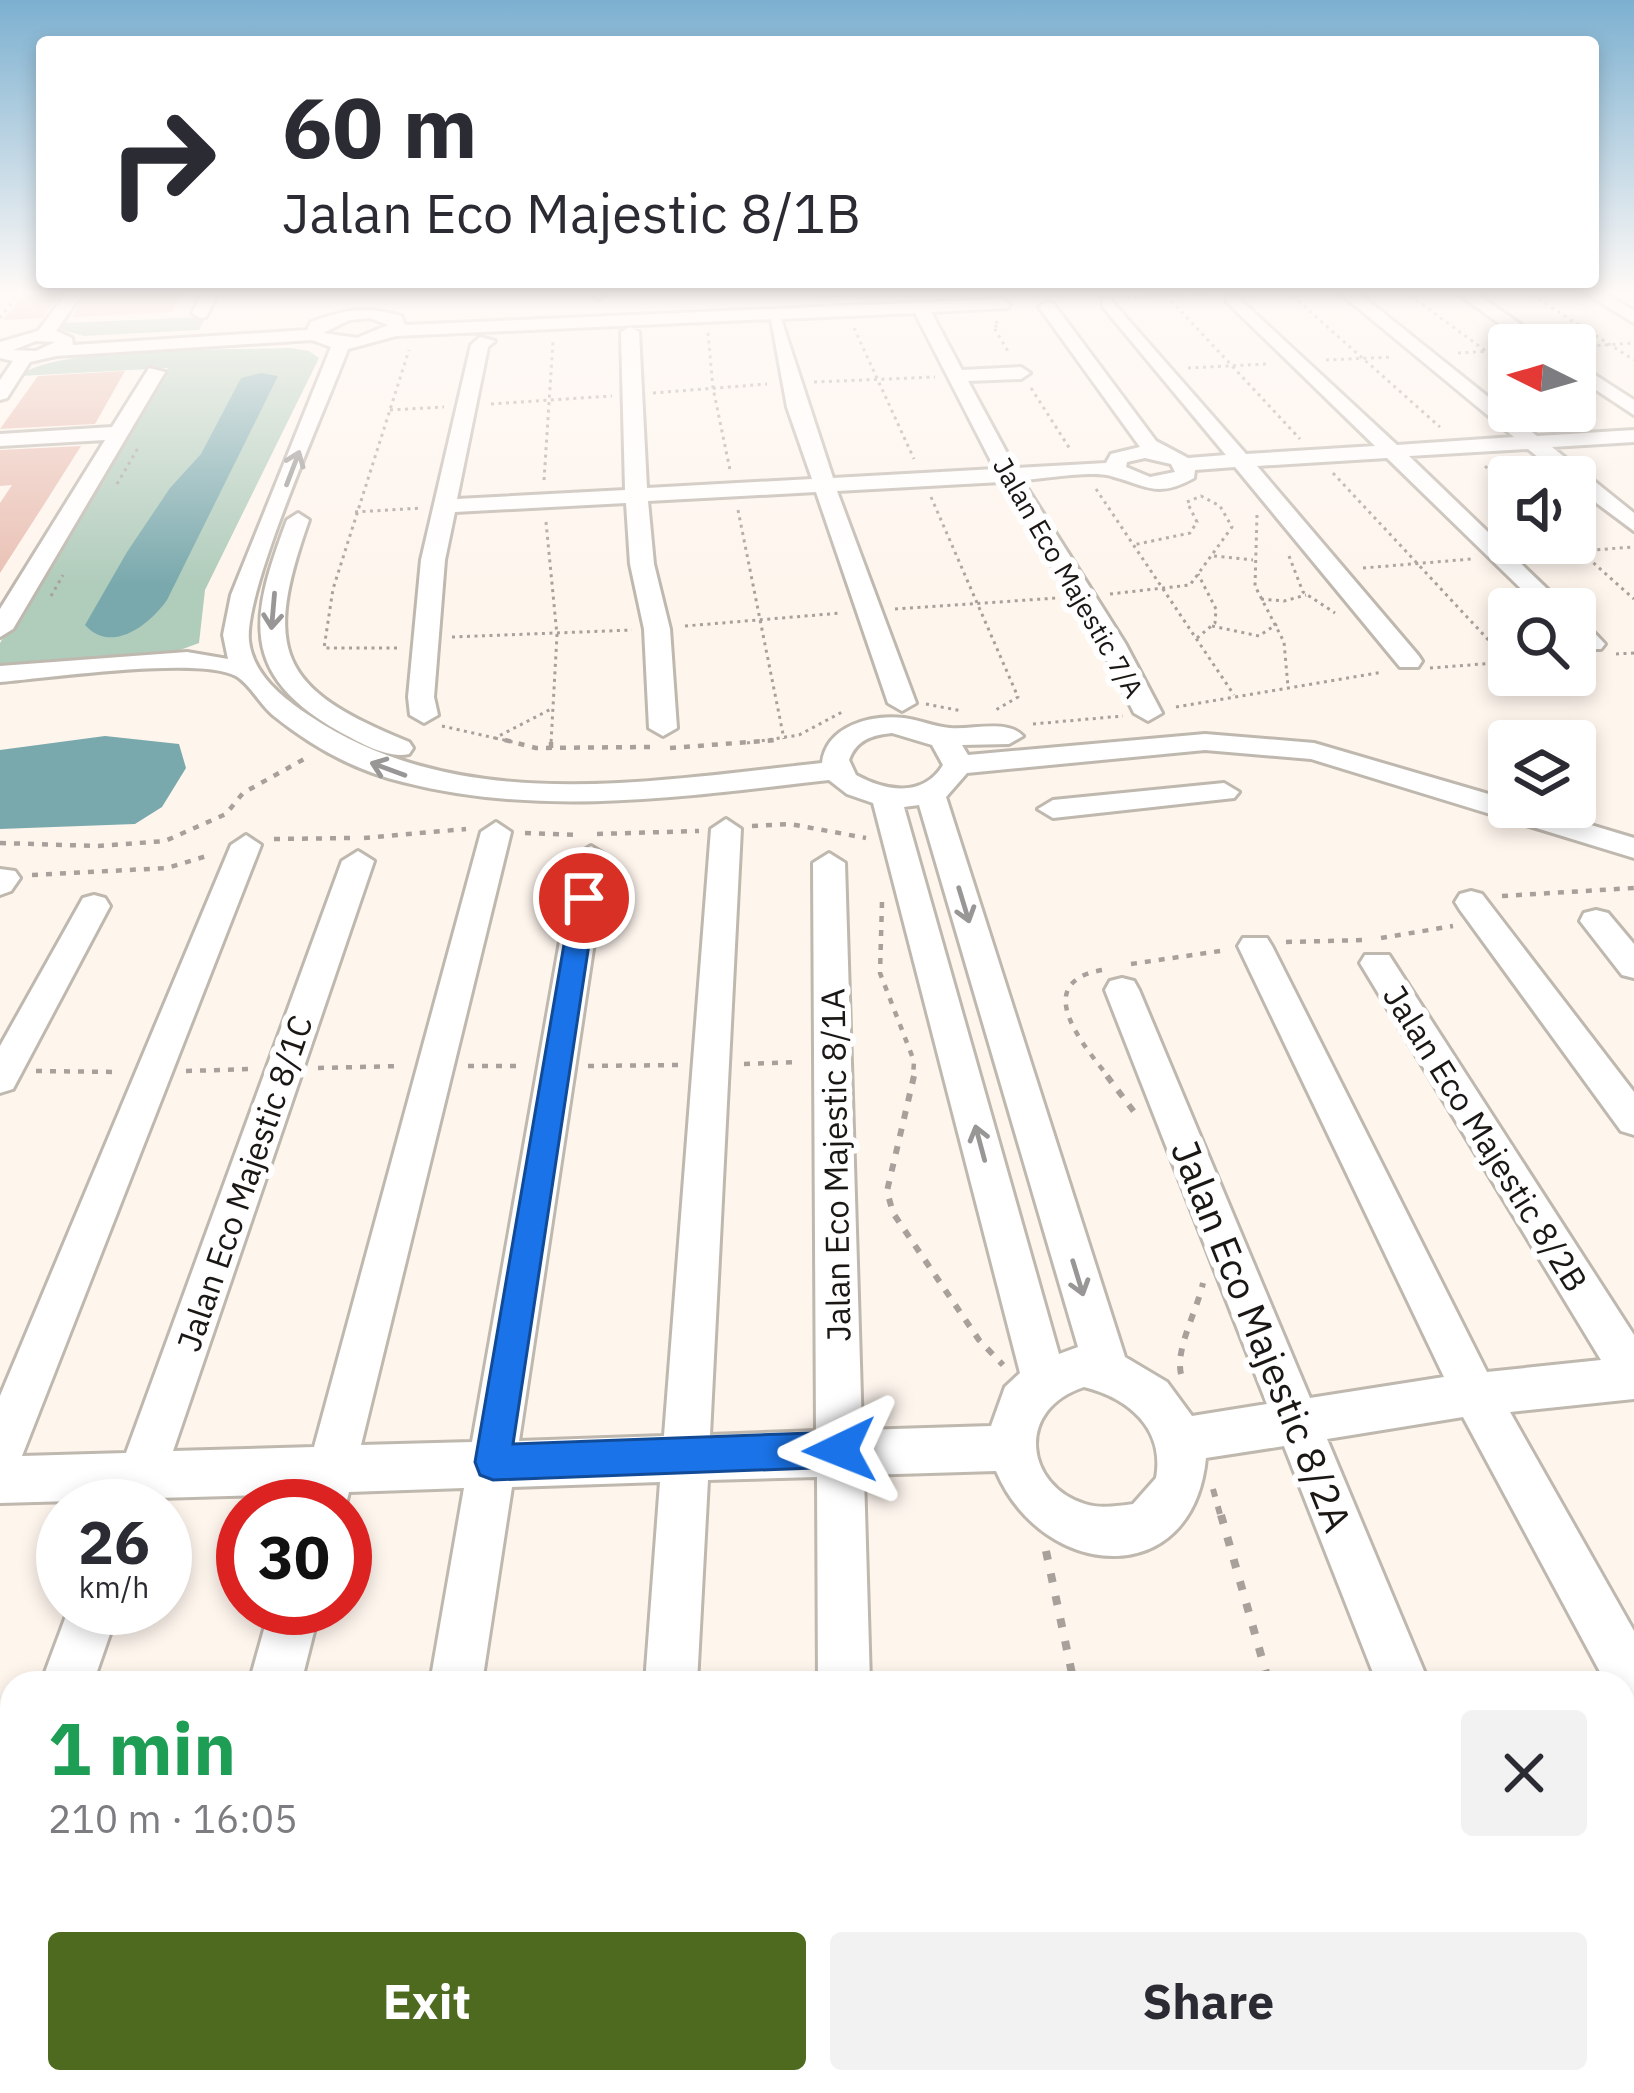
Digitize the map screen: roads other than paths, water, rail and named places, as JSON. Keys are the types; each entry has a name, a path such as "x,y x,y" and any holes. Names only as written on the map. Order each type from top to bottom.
{"street":[{"path":"0,629 146,389"},
{"path":"332,389 249,580 236,636 245,670 299,724 334,747 399,774 460,786 621,791 838,760 859,731 874,727 910,726 962,740 1180,720 1235,721 1359,738 1488,779"},
{"path":"338,389 278,578 270,619 274,651 291,682 367,736 421,757 470,765 543,772 627,772 838,760"},
{"path":"422,706 433,560 474,389"},
{"path":"634,389 642,564 657,629 663,728"},
{"path":"792,389 902,703"},
{"name":"Jalan Eco Majestic 7/A","path":"961,389 1008,475 1112,643 1148,713"},
{"path":"1099,389 1149,445 1185,464 1634,436"},
{"path":"1181,389 1414,665"},
{"path":"1328,389 1534,588"},
{"path":"1466,389 1634,524"},
{"path":"1605,389 1634,409"},
{"path":"1106,428 1128,478 1162,484 1182,479 1187,474 1185,464"},
{"path":"0,440 120,433"},
{"path":"447,506 1084,470 1162,454"},
{"path":"187,660 236,636"},
{"path":"0,674 187,660 245,670"},
{"path":"940,737 951,747 958,766"},
{"path":"838,760 856,788 886,797 930,793 944,786 958,766 1094,749 1204,742 1315,751 1634,848"},
{"path":"1094,749 1124,802"},
{"path":"1053,809 1224,792"},
{"path":"930,793 1106,1369"},
{"path":"886,797 1036,1383"},
{"path":"1596,814 1634,826"},
{"path":"672,1671 726,829"},
{"path":"329,1479 496,832"},
{"path":"0,1452 246,845"},
{"path":"459,1671 591,856"},
{"name":"Jalan Eco Majestic 8/1C","path":"139,1479 358,861"},
{"name":"Jalan Eco Majestic 8/1A","path":"829,862 844,1671"},
{"path":"1472,902 1634,1120"},
{"path":"0,1079 94,906"},
{"path":"1596,921 1634,966"},
{"path":"1255,946 1475,1394 1628,1671"},
{"name":"Jalan Eco Majestic 8/2B","path":"1376,963 1634,1376"},
{"name":"Jalan Eco Majestic 8/2A","path":"1119,974 1398,1671"},
{"path":"1084,1366 1130,1378 1152,1395 1189,1438 1177,1492 1162,1513 1141,1527 1114,1533 1086,1530 1058,1518 1035,1499 1019,1474 1011,1448 1017,1407 1036,1383 1084,1366"},
{"path":"1189,1438 1475,1394 1634,1376"},
{"path":"372,1480 493,1462 1011,1448"},
{"path":"0,1480 36,1483"},
{"path":"72,1671 85,1635"},
{"path":"278,1671 288,1635"}],"water":[{"path":"235,389 272,389 167,600 130,633 118,637 96,634 85,625 127,552 170,488 201,454"},
{"path":"105,736 179,744 186,768 162,807 135,824 0,829 0,750"}]}
